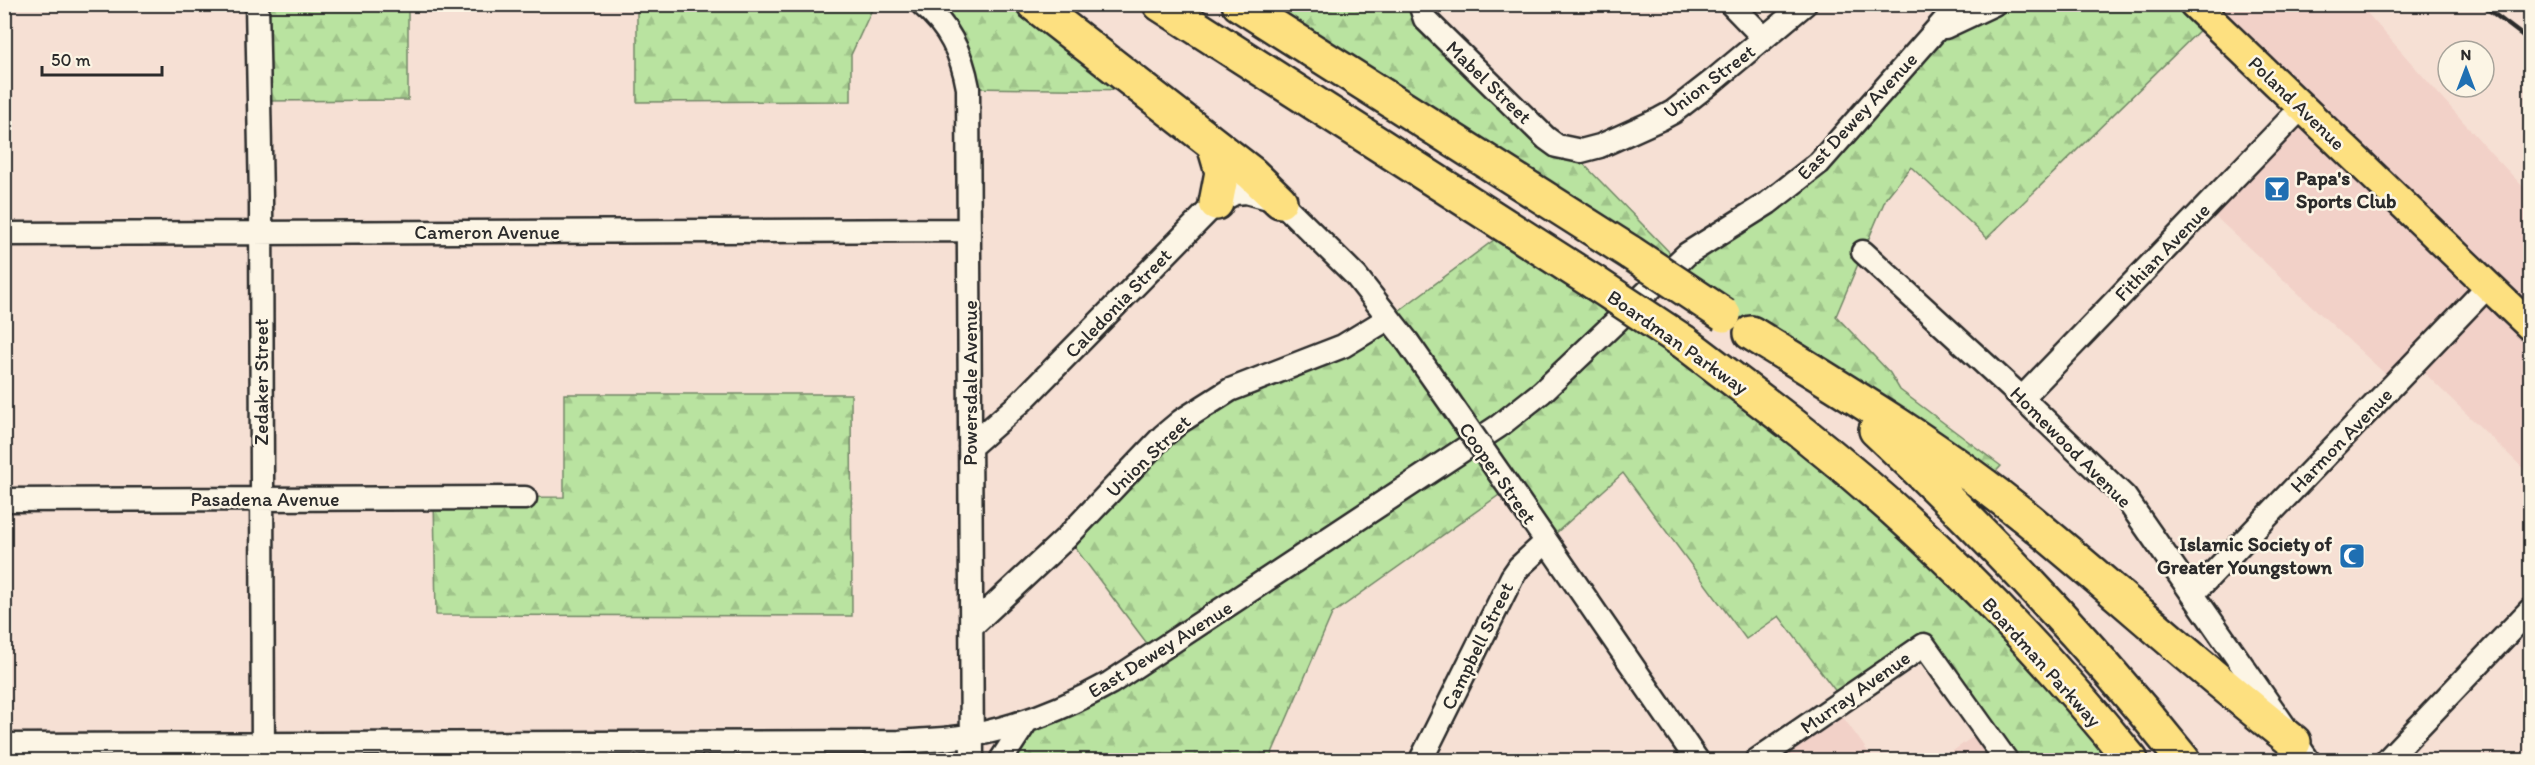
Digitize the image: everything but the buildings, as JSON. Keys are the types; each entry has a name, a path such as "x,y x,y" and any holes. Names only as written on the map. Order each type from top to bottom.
{"highway":[{"path":"1034,4 1251,173 1280,201"},
{"name":"Boardman Parkway","path":"1160,4 1684,342 1804,434 1909,525 2023,638 2131,760"},
{"path":"1239,4 1631,253 1804,372 1874,428 1935,485 2103,664 2183,760"},
{"path":"1214,145 1222,172 1216,203"},
{"path":"1737,324 1896,422 2028,519 2301,751"}],"main road":[{"name":"Poland Avenue","path":"2194,4 2530,326"}],"street":[{"name":"Zedaker Street","path":"257,4 261,233 263,752"},
{"name":"Mabel Street","path":"1420,4 1425,19 1546,138 1557,146 1570,150"},
{"path":"1731,4 1764,38"},
{"name":"Union Street","path":"1570,150 1581,151 1600,146 1673,112 1805,4"},
{"name":"East Dewey Avenue","path":"4,745 263,752 887,742 972,736 1026,722 1081,699 1110,683 1499,426 1542,392 1687,254 1768,203 1819,163 1959,4"},
{"path":"1934,33 1994,4"},
{"name":"Powersdale Avenue","path":"928,10 948,32 959,54 968,88 972,760"},
{"name":"Fithian Avenue","path":"2022,398 2302,107"},
{"name":"Caledonia Street","path":"970,447 1021,402 1216,203 1235,193 1246,192 1280,201"},
{"name":"Cooper Street","path":"1280,201 1356,276 1407,341 1697,760"},
{"name":"Cameron Avenue","path":"4,234 969,230"},
{"name":"Homewood Avenue","path":"1863,252 2022,398 2125,497 2301,751"},
{"name":"Harmon Avenue","path":"2193,594 2488,286"},
{"name":"Union Street","path":"971,627 1067,537 1163,436 1181,421 1230,390 1343,346 1389,318"},
{"name":"Pasadena Avenue","path":"4,500 525,498"},
{"name":"Campbell Street","path":"1421,760 1512,577 1519,567 1546,542"},
{"path":"2387,760 2530,610"},
{"name":"Murray Avenue","path":"1757,760 1924,645 2006,760"},
{"path":"1001,760 1026,722"}],"shaded area":[{"path":"2194,5 2360,5 2436,91 2436,99 2443,99 2530,194 2530,475 2414,363 2395,383 2205,207 2302,107"},
{"path":"1835,706 1874,760 1757,760"},
{"path":"1984,729 2006,760 1940,760"}],"green space":[{"path":"637,4 874,5 851,55 851,101 637,102"},
{"path":"1994,4 2194,4 2210,20 1987,238 1911,167 1886,198 1836,316 1890,373 1900,390 2001,466 1982,486 1751,333 1238,5 1420,5 1570,150 1679,262 1768,203 1909,59"},
{"path":"257,5 408,5 408,100 259,101"},
{"path":"922,5 1034,5 1143,90 968,88"},
{"path":"1510,228 1804,434 2131,760 2006,760 1924,645 1843,701 1779,616 1746,639 1623,473 1546,542 1509,488 1332,614 1269,760 1001,760 1026,722 1155,654 1067,537 1163,436 1389,318"},
{"path":"564,394 851,394 852,616 436,615 434,498 564,497"}],"railway":[{"path":"2481,4 2530,41"},
{"path":"2523,4 2530,10"}],"place":[{"name":"Papa's Sports Club","path":"2277,189"},
{"name":"Islamic Society of Greater Youngstown","path":"2352,556"}]}
